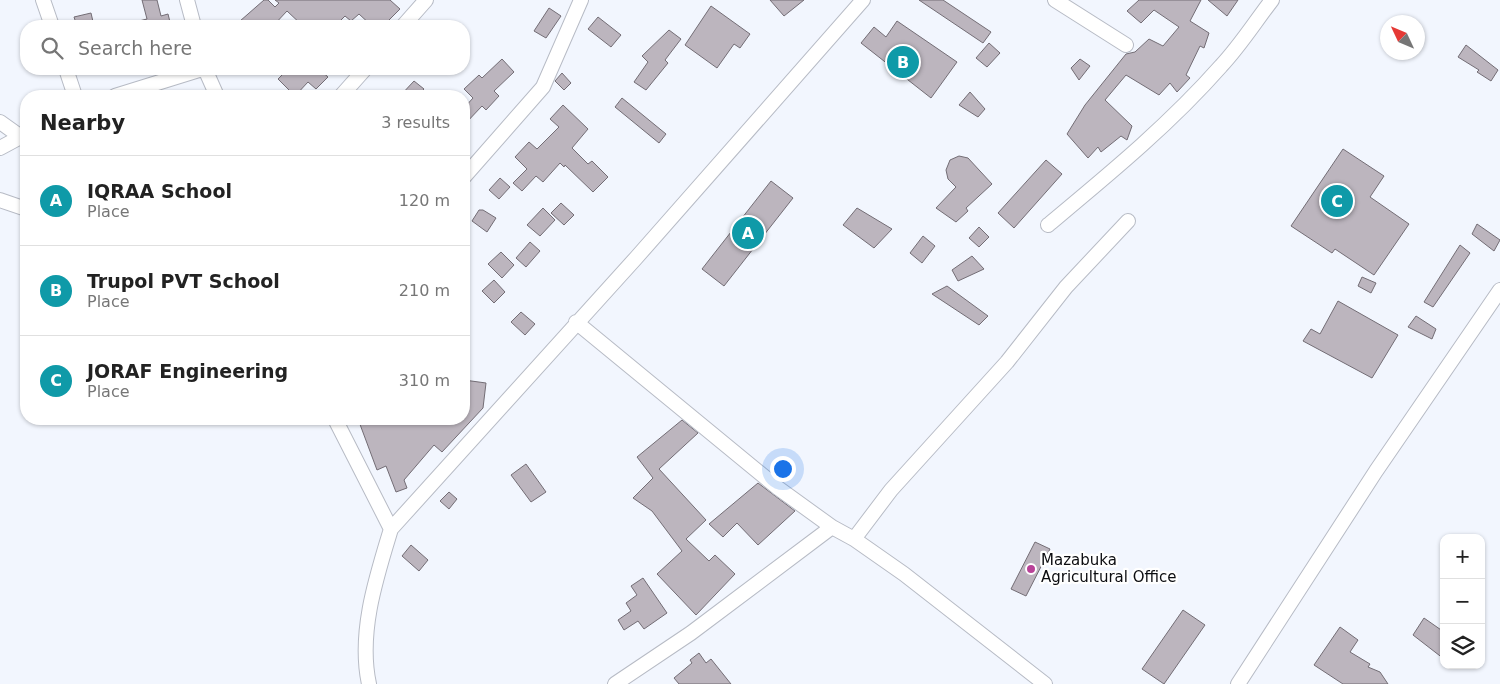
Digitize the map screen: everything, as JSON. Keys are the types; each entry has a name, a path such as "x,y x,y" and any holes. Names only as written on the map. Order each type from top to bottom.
{"street":[{"path":"42,0 50,20"},
{"path":"408,20 426,0"},
{"path":"470,170 543,87 581,0"},
{"path":"369,684 365,664 368,625 375,584 391,529 863,0"},
{"path":"1055,0 1126,45"},
{"path":"1048,225 1147,140 1186,103 1222,66 1272,0"},
{"path":"189,1 193,20"},
{"path":"68,75 73,90"},
{"path":"135,90 184,75"},
{"path":"207,75 214,90"},
{"path":"347,90 360,75"},
{"path":"0,122 20,133"},
{"path":"0,148 20,137"},
{"path":"0,200 20,207"},
{"path":"854,539 891,490 1007,362 1066,287 1128,221"},
{"path":"1238,684 1376,471 1500,290"},
{"path":"576,322 770,482 832,527 854,539 904,574 1045,684"},
{"path":"338,425 391,529"},
{"path":"615,684 691,633 832,527"}],"building":[{"path":"142,0 157,0 161,16 168,14 170,20 143,20 147,19"},
{"path":"264,0 268,0 275,7 279,3 275,0 390,0 400,9 389,20 366,20 359,14 352,20 345,16 341,20 297,20 287,11 279,20 241,20"},
{"path":"770,0 804,0 784,16"},
{"path":"919,0 943,0 991,32 983,43"},
{"path":"1139,0 1201,0 1190,21 1209,33 1204,48 1200,46 1186,75 1190,78 1177,92 1170,83 1159,95 1126,75 1105,100 1132,126 1127,140 1121,136 1101,152 1098,147 1088,158 1067,134 1085,105 1126,54 1135,52 1149,39 1163,46 1179,27 1154,10 1141,23 1127,11"},
{"path":"1208,0 1238,0 1227,16"},
{"path":"711,6 750,34 740,48 734,44 717,68 685,45"},
{"path":"549,8 561,16 546,38 534,31"},
{"path":"91,13 93,20 75,20 74,17"},
{"path":"598,17 621,35 611,47 588,29"},
{"path":"897,21 957,62 931,98 861,43 874,27 886,37"},
{"path":"669,30 681,39 665,60 668,63 646,90 634,82 648,62 642,56"},
{"path":"989,43 1000,53 987,67 976,58"},
{"path":"1466,45 1498,70 1491,81 1477,72 1479,70 1458,57"},
{"path":"502,59 514,72 494,91 499,96 486,110 482,106 470,119 470,101 473,98 470,95 470,90 464,89 479,75 482,78"},
{"path":"1080,59 1090,66 1079,80 1071,68"},
{"path":"562,73 571,83 564,90 555,81"},
{"path":"282,75 326,75 328,77 316,89 308,82 301,90 289,90 278,79"},
{"path":"414,81 424,89 423,90 406,90"},
{"path":"970,92 985,109 978,117 959,105"},
{"path":"622,98 666,134 659,143 615,107"},
{"path":"563,105 588,129 572,148 588,164 592,161 608,177 593,192 565,165 564,167 560,163 543,182 536,176 522,191 513,183 527,169 515,157 529,142 537,149 559,127 550,119"},
{"path":"1343,149 1384,176 1370,197 1409,224 1374,275 1335,249 1332,253 1291,226"},
{"path":"959,156 968,158 992,184 966,208 968,211 956,222 936,208 956,187 948,179 946,170 950,160"},
{"path":"1046,160 1062,174 1014,228 998,213"},
{"path":"500,178 510,187 499,199 489,190"},
{"path":"771,181 793,198 724,286 702,269"},
{"path":"561,203 574,215 564,225 551,213"},
{"path":"543,208 555,220 540,236 527,225"},
{"path":"857,208 892,229 874,248 843,225"},
{"path":"479,210 483,210 496,218 487,232 472,221"},
{"path":"1477,224 1500,240 1494,251 1472,234"},
{"path":"979,227 989,237 979,247 969,238"},
{"path":"923,236 935,246 922,263 910,253"},
{"path":"530,242 540,251 526,267 516,258"},
{"path":"1460,245 1470,253 1433,307 1424,302"},
{"path":"501,252 514,265 502,278 488,264"},
{"path":"972,256 984,269 958,281 952,270"},
{"path":"1362,277 1376,283 1371,293 1358,286"},
{"path":"494,280 505,292 494,303 482,291"},
{"path":"947,286 988,316 979,325 932,294"},
{"path":"1338,301 1398,335 1372,378 1303,341 1311,329 1320,334"},
{"path":"521,312 535,324 525,335 511,322"},
{"path":"1416,316 1436,329 1432,339 1408,327"},
{"path":"470,381 486,383 483,408 470,422"},
{"path":"682,420 698,433 659,469 706,520 686,539 709,561 715,555 735,574 696,615 657,574 682,551 652,511 633,498 653,478 637,457"},
{"path":"360,425 467,425 442,452 434,445 404,480 407,488 396,492 386,466 377,470"},
{"path":"526,464 546,492 531,502 511,475"},
{"path":"758,483 795,511 758,545 737,523 723,537 709,524"},
{"path":"449,492 457,499 449,509 440,501"},
{"name":"Mazabuka Agricultural Office","path":"1035,542 1050,549 1026,596 1011,589"},
{"path":"411,545 428,560 419,571 402,556"},
{"path":"643,578 667,613 644,629 638,621 624,630 618,620 631,611 626,603 637,595 631,586"},
{"path":"1183,610 1205,625 1164,684 1142,669"},
{"path":"1424,618 1440,629 1440,656 1413,635"},
{"path":"1340,627 1358,640 1350,652 1370,664 1368,667 1380,672 1388,684 1343,684 1314,665"},
{"path":"699,653 706,663 711,659 731,684 679,684 674,678 692,663 690,660"}],"place":[{"name":"Trupol PVT School","path":"903,62"},
{"name":"JORAF Engineering","path":"1337,201"},
{"name":"IQRAA School","path":"748,233"},
{"name":"Mazabuka Agricultural Office","path":"1031,569"}]}
